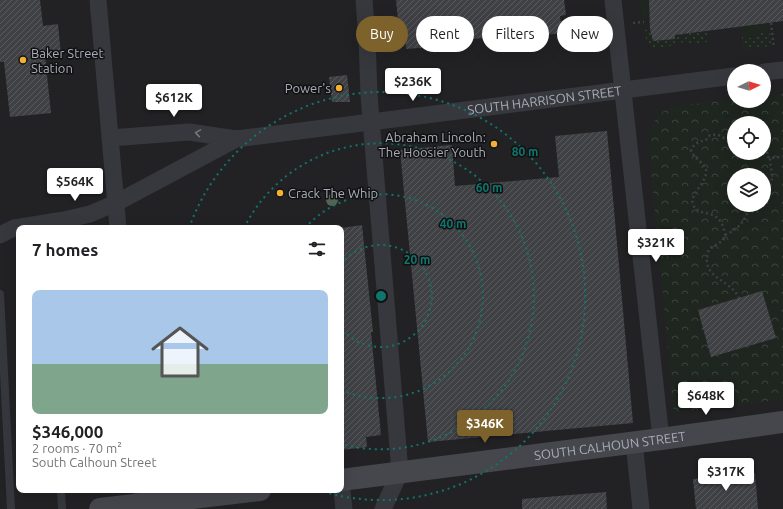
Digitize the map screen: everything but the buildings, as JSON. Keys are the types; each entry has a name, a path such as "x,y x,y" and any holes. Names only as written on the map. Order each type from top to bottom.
{"street":[{"path":"98,0 118,225"},
{"path":"364,0 372,122 400,472 382,509"},
{"path":"612,0 661,439"},
{"path":"771,71 783,70"},
{"name":"SOUTH HARRISON STREET","path":"110,138 189,132 236,140 727,77"},
{"name":"SOUTH HARRISON STREET","path":"45,225 90,214 116,203 236,140"},
{"name":"SOUTH HARRISON STREET","path":"5,230 16,229"},
{"name":"SOUTH CALHOUN STREET","path":"344,481 783,422"},
{"path":"634,442 641,509"},
{"path":"100,509 144,501 187,504 244,493"},
{"path":"342,493 344,509"}],"lane":[{"path":"0,294 11,509"},
{"path":"61,493 62,509"}],"path":[{"path":"630,23 644,22"},
{"path":"771,23 774,48"},
{"path":"725,235 722,224 717,216 700,212 693,205 693,198 700,186 706,170 691,151 697,142 706,140 708,136 716,134 724,138 727,137"},
{"path":"771,158 783,156"},
{"path":"770,160 772,173 771,179"},
{"path":"738,298 734,291 712,274 706,260 709,249 724,239 725,235 734,231 741,225 748,212"}],"shaded area":[{"path":"0,0 783,0 783,509 0,509"}],"green space":[{"path":"639,0 649,0 651,15 644,18 644,20 642,20"},
{"path":"769,24 770,32 759,33 754,38 742,37 741,27"},
{"path":"651,29 654,41 675,39 675,35 707,31 708,41 700,45 682,42 674,44 666,49 656,48 650,45 646,39 645,30"},
{"path":"770,32 771,46 743,49 742,37 754,38 759,33"},
{"path":"783,93 783,399 674,413 648,136 661,113 670,107 727,100 727,108 771,108 771,95"}],"place":[{"name":"Baker Street Station","path":"23,60"},
{"name":"Power's","path":"339,88"},
{"name":"Abraham Lincoln: The Hoosier Youth","path":"494,144"},
{"name":"Crack The Whip","path":"280,193"}]}
